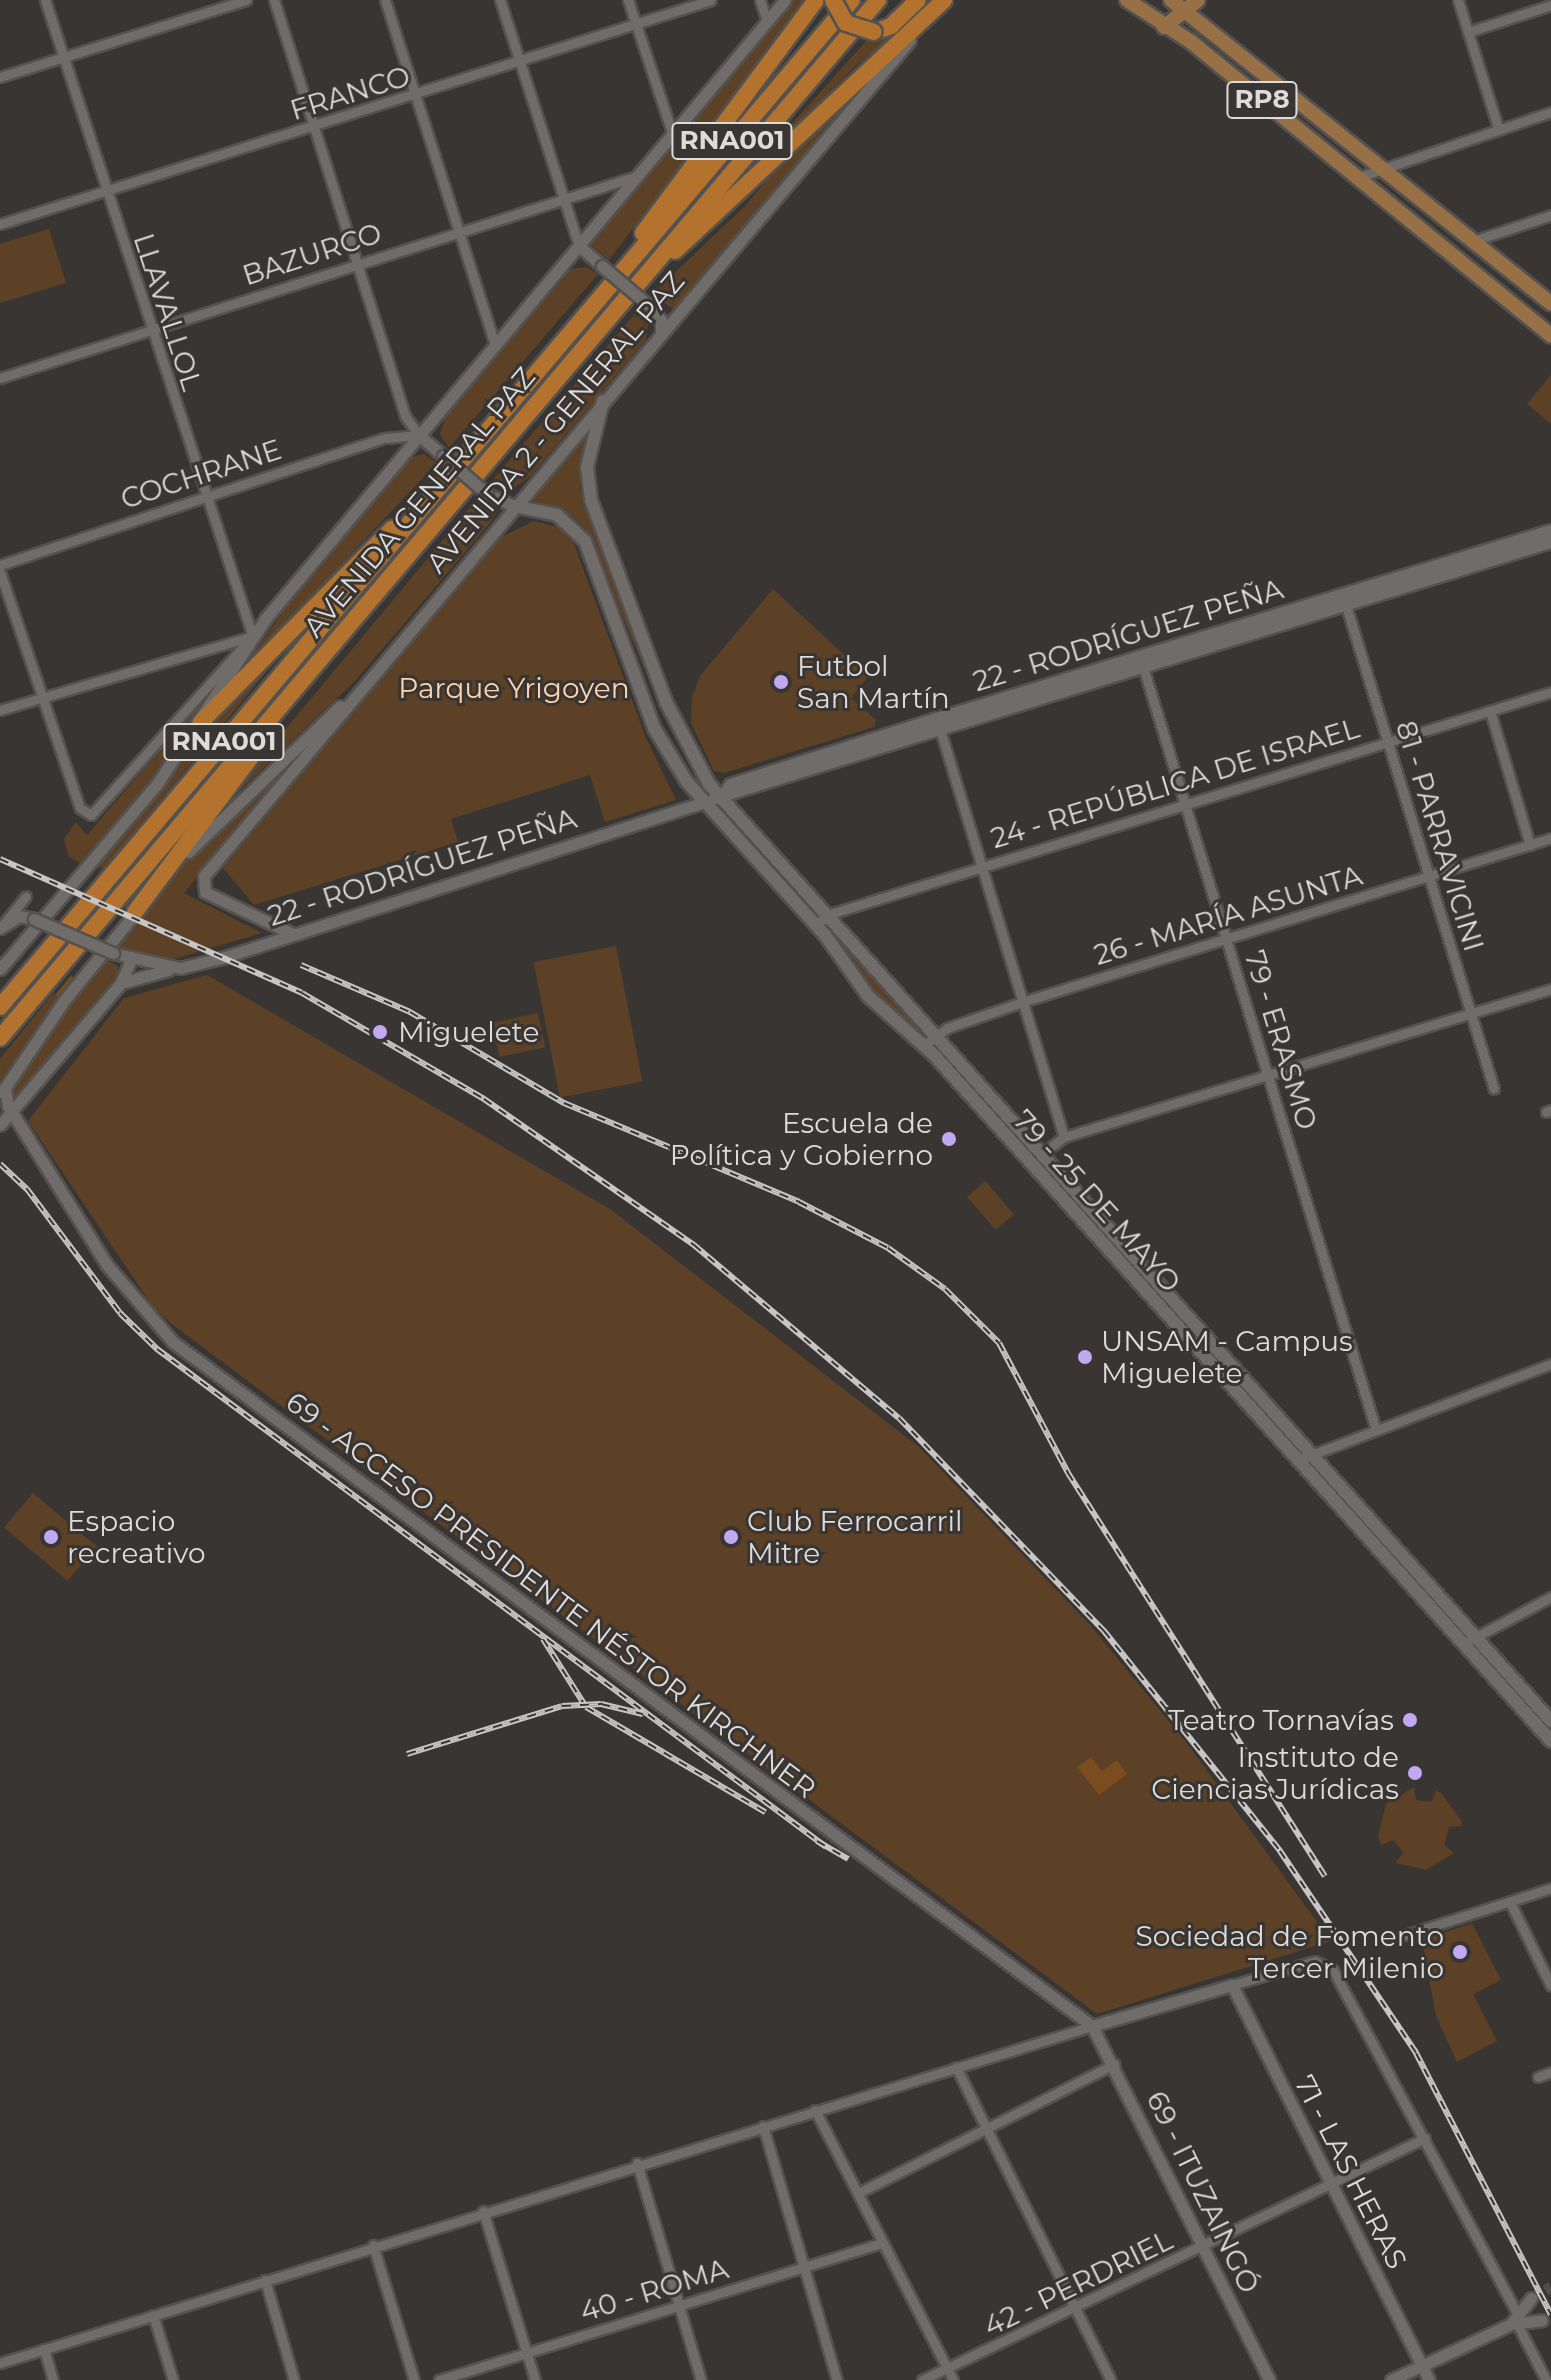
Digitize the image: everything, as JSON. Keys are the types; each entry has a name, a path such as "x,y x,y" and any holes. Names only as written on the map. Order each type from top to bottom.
{"highway":[{"path":"613,282 658,209 816,0"},
{"path":"833,0 846,23 874,32 891,26 918,0"},
{"path":"827,29 845,0"},
{"name":"AVENIDA GENERAL PAZ","path":"0,1007 852,0"},
{"name":"AVENIDA GENERAL PAZ","path":"0,1038 878,0"},
{"path":"643,277 717,216 835,95 944,0"},
{"path":"201,722 448,476"},
{"path":"135,912 317,662"}],"main road":[{"name":"RP8","path":"1127,0 1200,49 1551,335"},
{"path":"1164,27 1177,4 1198,0"},
{"name":"RP8","path":"1177,4 1551,303"},
{"name":"79 - 25 DE MAYO","path":"603,401 587,467 591,500 666,702 692,759 821,921 868,996 924,1045 1551,1741"},
{"name":"79 - 25 DE MAYO","path":"514,506 549,512 577,529 664,749 704,802 936,1035 1551,1721"},
{"name":"22 - RODRÍGUEZ PEÑA","path":"704,802 938,725 1550,541"},
{"name":"22 - RODRÍGUEZ PEÑA","path":"938,725 1143,667 1345,601"}],"street":[{"name":"LLAVALLOL","path":"45,0 204,496 253,637"},
{"path":"203,0 207,13"},
{"path":"0,77 246,0"},
{"path":"274,0 405,416 419,435 487,494 514,506"},
{"path":"385,0 495,345"},
{"path":"500,0 579,246 647,304 661,320 661,335"},
{"path":"628,0 673,135"},
{"name":"FRANCO","path":"0,224 711,0"},
{"path":"760,0 767,21"},
{"name":"AVENIDA GENERAL PAZ","path":"40,698 80,808 91,815 253,637 785,0"},
{"name":"AVENIDA 2 - GENERAL PAZ","path":"291,933 210,895 202,889 204,876 944,0"},
{"path":"1458,0 1498,128"},
{"path":"1468,32 1551,5"},
{"path":"1356,178 1551,112"},
{"name":"BAZURCO","path":"0,378 638,176"},
{"path":"1473,241 1551,215"},
{"name":"COCHRANE","path":"0,565 385,438 419,435"},
{"path":"0,572 40,698"},
{"name":"81 - PARRAVICINI","path":"1345,601 1494,1089"},
{"path":"0,710 253,637"},
{"name":"AVENIDA GENERAL PAZ","path":"0,969 138,808 201,722 253,637"},
{"name":"79 - ERASMO","path":"1143,667 1375,1427"},
{"path":"3,1092 66,998 135,912 215,824 358,690"},
{"name":"24 - REPÚBLICA DE ISRAEL","path":"821,921 980,867 1551,692"},
{"path":"1490,711 1530,845"},
{"path":"938,725 1064,1137"},
{"name":"22 - RODRÍGUEZ PEÑA","path":"3,925 34,919 113,953 180,968 704,802"},
{"name":"26 - MARÍA ASUNTA","path":"924,1045 936,1035 1022,1002 1551,838"},
{"path":"3,925 26,896"},
{"path":"0,1127 121,983 131,959"},
{"path":"121,983 180,968"},
{"path":"1042,1154 1064,1137 1551,989"},
{"name":"69 - ACCESO PRESIDENTE NÉSTOR KIRCHNER","path":"3,1092 34,1150 122,1288 173,1342 1092,2026"},
{"name":"69 - ACCESO PRESIDENTE NÉSTOR KIRCHNER","path":"0,1127 14,1130 34,1150"},
{"path":"1298,1460 1375,1427 1551,1364"},
{"path":"1464,1644 1551,1597"},
{"path":"1405,1935 1551,1888"},
{"path":"1510,1902 1551,1986"},
{"path":"0,2363 637,2163 1232,1985 1326,1963 1425,2138 1546,2380"},
{"name":"71 - LAS HERAS","path":"1232,1985 1429,2380"},
{"name":"69 - ITUZAINGÓ","path":"1092,2026 1114,2064 1269,2380"},
{"path":"858,2193 1114,2064"},
{"path":"956,2067 1111,2380"},
{"path":"1538,2077 1551,2072"},
{"path":"815,2110 951,2376"},
{"path":"763,2126 837,2380"},
{"name":"42 - PERDRIEL","path":"922,2380 951,2376 1075,2310 1425,2138"},
{"path":"637,2163 701,2380"},
{"path":"483,2211 535,2380"},
{"name":"40 - ROMA","path":"439,2380 882,2243"},
{"path":"373,2245 414,2380"},
{"path":"265,2280 294,2380"},
{"path":"1515,2320 1531,2298"},
{"path":"153,2315 173,2380"},
{"path":"1391,2380 1515,2320 1542,2320"},
{"path":"44,2349 53,2380"}],"green space":[{"path":"793,0 807,0 609,260 590,244 593,236"},
{"path":"900,31 857,65 751,169 868,39"},
{"path":"886,59 675,310 651,295 745,206 790,152"},
{"path":"49,229 66,283 0,303 0,244"},
{"path":"586,267 598,274 449,448 440,435 445,417 571,269"},
{"path":"639,309 648,324 646,340 531,476 509,491 490,483"},
{"path":"1551,375 1551,424 1527,404"},
{"path":"586,435 580,488 646,673 586,529 568,513 529,499"},
{"path":"424,454 437,463 241,671 311,572 408,458"},
{"path":"478,498 498,510 491,522 355,681 215,814"},
{"name":"Parque Yrigoyen","path":"534,521 558,527 574,544 646,738 676,800 605,822 590,775 451,819 458,842 254,905 223,868 501,537"},
{"path":"337,586 104,869 97,866 216,714"},
{"name":"Futbol San Martín","path":"773,589 868,677 851,698 876,720 874,727 724,773 714,771 691,723 692,697 700,676"},
{"path":"226,673 149,782 80,863 69,857 64,839 76,822 87,835"},
{"path":"303,749 184,893 262,933 167,961 117,948 186,861"},
{"path":"835,936 921,1031 921,1032 869,989"},
{"path":"616,946 642,1081 560,1097 534,962"},
{"path":"105,959 118,966 118,974 12,1102 9,1095 67,1005"},
{"name":"Club Ferrocarril Mitre","path":"207,975 610,1209 919,1447 1091,1626 1189,1746 1331,1941 1097,2014 173,1325 153,1307 28,1121 124,998"},
{"path":"53,993 59,996 0,1088 0,1059"},
{"path":"538,1013 545,1047 499,1057 492,1023"},
{"path":"985,1181 1014,1214 996,1230 967,1197"},
{"name":"Espacio recreativo","path":"33,1493 97,1546 68,1581 4,1527"},
{"path":"1414,1787 1416,1800 1431,1802 1436,1790 1441,1793 1462,1826 1449,1827 1444,1845 1454,1853 1426,1870 1396,1863 1403,1852 1393,1840 1381,1845 1378,1836 1386,1804"},
{"path":"1472,1923 1501,1980 1473,1994 1497,2041 1457,2062 1436,2016 1422,1940"}],"shaded area":[{"path":"1091,1757 1102,1771 1117,1760 1127,1774 1099,1795 1077,1767"}],"waterway":[{"path":"57,994 71,977"}],"tunnel":[{"path":"1531,2298 1551,2287"}],"railway":[{"path":"0,859 302,993 484,1099 694,1245 899,1418 1104,1631 1280,1851 1416,2053 1551,2314"},
{"path":"301,965 410,1012 564,1103 799,1202 888,1248 945,1289 999,1343 1068,1473 1325,1876"},
{"path":"0,1164 27,1189 120,1313 157,1349 826,1847"},
{"path":"543,1639 586,1707 765,1812"},
{"path":"407,1754 562,1706 601,1704 643,1714"},
{"path":"817,1841 848,1859"}],"place":[{"name":"Futbol San Martín","path":"781,682"},
{"name":"Miguelete","path":"380,1032"},
{"name":"Escuela de Política y Gobierno","path":"949,1139"},
{"name":"UNSAM - Campus Miguelete","path":"1085,1357"},
{"name":"Espacio recreativo","path":"51,1537"},
{"name":"Club Ferrocarril Mitre","path":"731,1537"},
{"name":"Teatro Tornavías","path":"1410,1720"},
{"name":"Instituto de Ciencias Jurídicas","path":"1415,1773"},
{"name":"Sociedad de Fomento Tercer Milenio","path":"1460,1952"}]}
